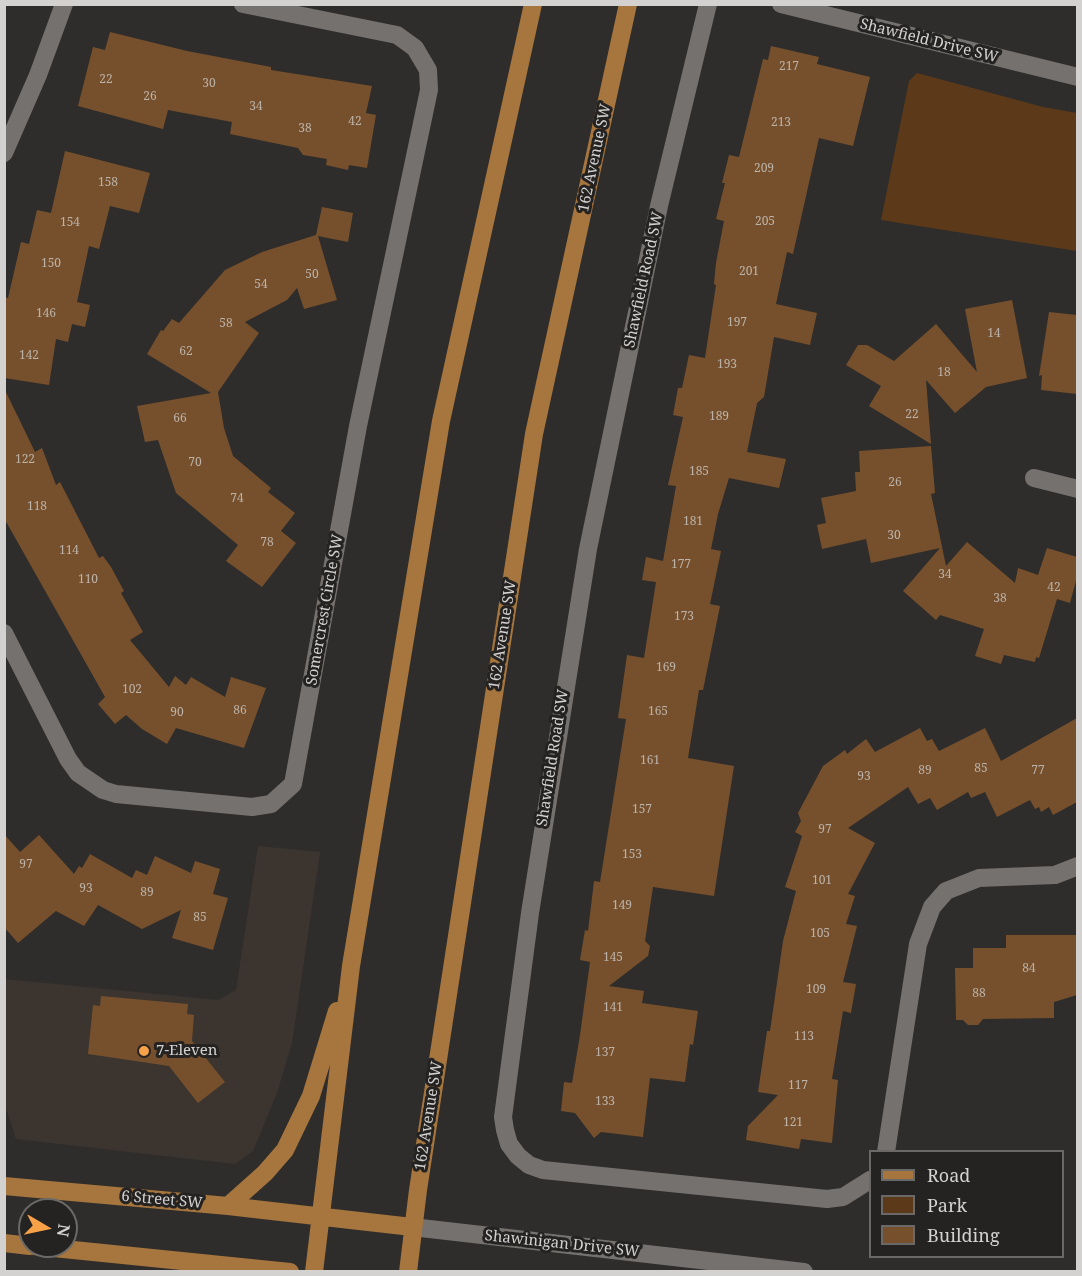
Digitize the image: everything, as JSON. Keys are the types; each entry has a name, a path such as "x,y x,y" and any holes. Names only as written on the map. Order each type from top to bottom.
{"main road":[{"path":"314,1272 351,966 441,421 533,4"},
{"name":"162 Avenue SW","path":"408,1272 412,1227 534,434 628,4"},
{"path":"228,1206 265,1173 285,1150 311,1096 351,966"},
{"name":"6 Street SW","path":"4,1186 228,1206 320,1218"},
{"name":"Shawinigan Drive SW","path":"320,1218 412,1227"},
{"path":"78,1251 290,1272"},
{"path":"132,1257 165,1272"}],"street":[{"path":"4,153 38,75 64,4"},
{"name":"Somercrest Circle SW","path":"4,633 68,759 78,773 103,790 116,794 252,807 270,804 293,784 358,426 429,90 428,70 422,56 406,40 397,35 243,4"},
{"name":"Shawfield Road SW","path":"708,4 659,206 588,549 530,913 503,1117 509,1144 518,1156 529,1166 543,1170 826,1199 843,1197 857,1190 869,1180"},
{"name":"Shawfield Drive SW","path":"781,4 1077,77"},
{"path":"1034,478 1077,489"},
{"path":"886,1150 918,944 932,908 946,891 979,878 1055,875 1077,866"},
{"name":"Shawinigan Drive SW","path":"412,1227 804,1272"}],"shaded area":[{"path":"258,846 320,852 292,1043 277,1093 253,1151 235,1164 16,1139 5,1105 4,979 218,1000 236,990"}],"green space":[{"path":"917,73 1043,107 1077,113 1077,251 881,220 909,81"}],"building":[{"path":"110,32 187,51 271,67 271,70 372,86 366,113 376,115 367,168 349,165 348,170 326,165 327,159 303,155 298,148 230,134 232,122 168,110 163,129 78,106 93,47 105,50"},
{"path":"771,46 819,57 817,64 870,77 853,146 819,138 793,254 787,252 776,304 817,313 810,345 774,337 764,397 757,403 747,452 786,459 779,488 729,478 718,514 711,549 721,551 710,604 720,606 703,690 699,690 688,758 734,766 714,896 653,887 645,941 650,946 648,956 609,986 644,991 642,1003 698,1011 693,1045 690,1044 685,1082 650,1078 643,1137 601,1132 594,1138 575,1113 561,1111 564,1082 572,1083 580,1035 590,962 580,960 585,930 588,931 594,881 600,882 626,719 618,718 627,655 644,658 656,582 642,580 646,557 663,561 676,486 668,485 683,417 673,415 678,388 682,388 689,355 705,358 716,285 714,284 716,263 724,221 716,219 725,183 722,183 729,155 739,157 763,59 768,60"},
{"path":"65,151 150,173 139,213 110,206 99,249 89,246 77,302 90,305 85,327 72,324 68,342 56,339 49,385 4,378 4,297 8,298 21,242 29,244 37,210 51,213"},
{"path":"322,207 353,213 348,242 318,236 337,300 304,309 297,288 287,300 245,322 259,333 218,392 224,428 233,456 271,488 268,492 295,513 281,531 296,543 262,587 226,561 238,545 176,493 158,440 145,442 137,406 211,393 147,354 161,330 163,331 172,319 179,323 225,270 262,252 316,235"},
{"path":"1012,300 1027,378 986,387 955,413 926,380 931,444 869,406 881,386 846,365 858,345 867,345 894,361 936,324 977,372 965,309"},
{"path":"1049,312 1077,315 1077,394 1041,390 1042,375 1039,376"},
{"path":"4,388 35,452 42,448 56,485 60,482 99,558 103,556 124,591 121,593 143,632 130,640 169,687 175,676 186,685 191,677 225,697 231,677 266,688 244,748 176,728 167,744 142,729 126,715 115,724 98,704 105,697 4,518"},
{"path":"931,446 935,493 931,494 946,566 967,542 1015,583 1018,568 1038,575 1047,548 1077,557 1077,577 1070,603 1057,599 1039,658 1036,657 1035,662 1004,655 1001,664 975,656 984,629 940,615 936,620 903,591 940,548 871,563 866,539 822,549 817,525 826,523 821,498 856,491 855,472 860,472 859,451"},
{"path":"1077,718 1077,802 1053,815 1049,807 1041,812 1039,807 1035,809 1030,800 997,817 985,792 971,798 968,792 937,810 930,798 918,804 908,787 848,828 875,843 848,894 855,896 846,924 857,926 843,982 856,984 851,1013 843,1011 832,1079 838,1080 832,1143 801,1139 799,1149 746,1140 748,1126 778,1095 758,1092 767,1031 770,1031 783,941 796,891 785,887 802,836 795,832 801,821 798,813 823,766 845,750 847,754 866,739 875,752 920,728 927,741 932,739 939,751 985,728 1001,761"},
{"path":"4,834 20,852 39,835 74,874 79,866 82,868 90,854 132,878 136,870 147,875 155,856 191,873 195,861 220,869 213,894 228,898 213,950 172,938 181,910 142,929 98,905 84,926 56,911 18,943 4,927"},
{"path":"1006,935 1077,935 1077,995 1054,1002 1054,1018 983,1019 978,1025 968,1025 963,1020 956,1020 955,968 973,968 973,948 1006,948"},
{"name":"7-Eleven","path":"101,996 188,1004 187,1014 194,1015 192,1041 225,1082 198,1103 169,1066 88,1054 93,1005 100,1006"}],"place":[{"name":"7-Eleven","path":"144,1051"}]}
